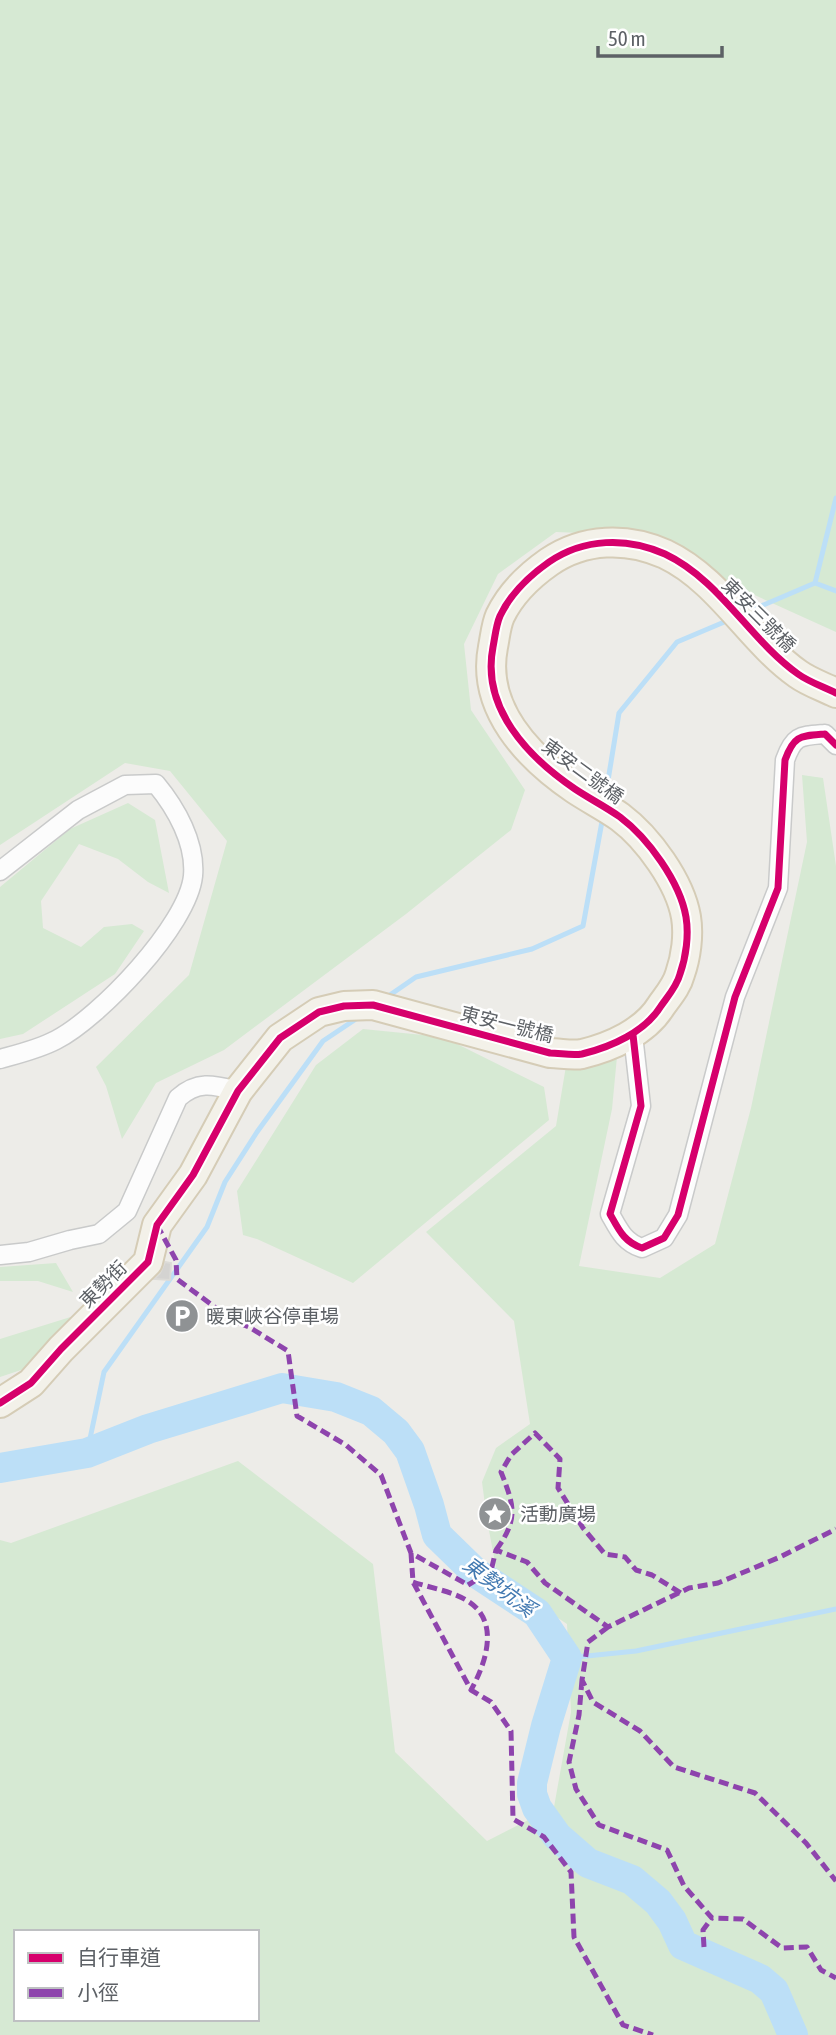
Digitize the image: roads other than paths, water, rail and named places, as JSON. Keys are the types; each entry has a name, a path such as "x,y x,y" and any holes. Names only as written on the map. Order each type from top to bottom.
{"main road":[{"name":"東安三號橋","path":"519,742 495,700 491,659 499,617 524,580 560,555 601,541 626,542 664,554 692,570 799,676 836,693"},
{"name":"東安二號橋","path":"519,742 573,787 622,818 657,855 686,916 686,949 680,978 656,1014 633,1035"},
{"name":"東安一號橋","path":"238,1091 280,1038 319,1012 344,1006 373,1005 550,1053 580,1054 633,1035"},
{"name":"東勢街","path":"0,1404 31,1383 148,1262 157,1226 193,1175 238,1091"}],"street":[{"path":"633,1035 641,1106 610,1214 621,1235 631,1244 642,1248 664,1238 678,1215 735,997 778,888 785,760 790,745 799,737 825,734 836,745"},
{"path":"0,870 78,810 125,785 143,783 156,784 172,803 190,847 193,876 186,901 174,921 136,972 103,1007 55,1040 0,1059"},
{"name":"東勢街","path":"0,1255 30,1252 99,1234 127,1211 178,1098 190,1087 212,1085 238,1091"}],"waterway":[{"path":"747,612 815,583 836,498"},
{"path":"815,583 836,591"},
{"path":"605,799 619,713 677,642 729,620"},
{"path":"387,997 416,977 532,949 583,926 603,816"},
{"path":"87,1453 104,1372 207,1227 225,1182 257,1132 323,1041 359,1017"},
{"name":"東勢坑溪","path":"0,1468 87,1453 148,1429 282,1388 336,1397 371,1411 396,1432 410,1451 437,1535 476,1573 537,1613 567,1658 532,1783 532,1794 537,1808 557,1836 588,1863 632,1880 658,1902 672,1921 683,1945 760,1979 774,1991 793,2035"},
{"path":"567,1658 636,1651 836,1609"}],"place":[{"name":"暖東峽谷停車場","path":"182,1316"},
{"name":"活動廣場","path":"495,1514"}]}
